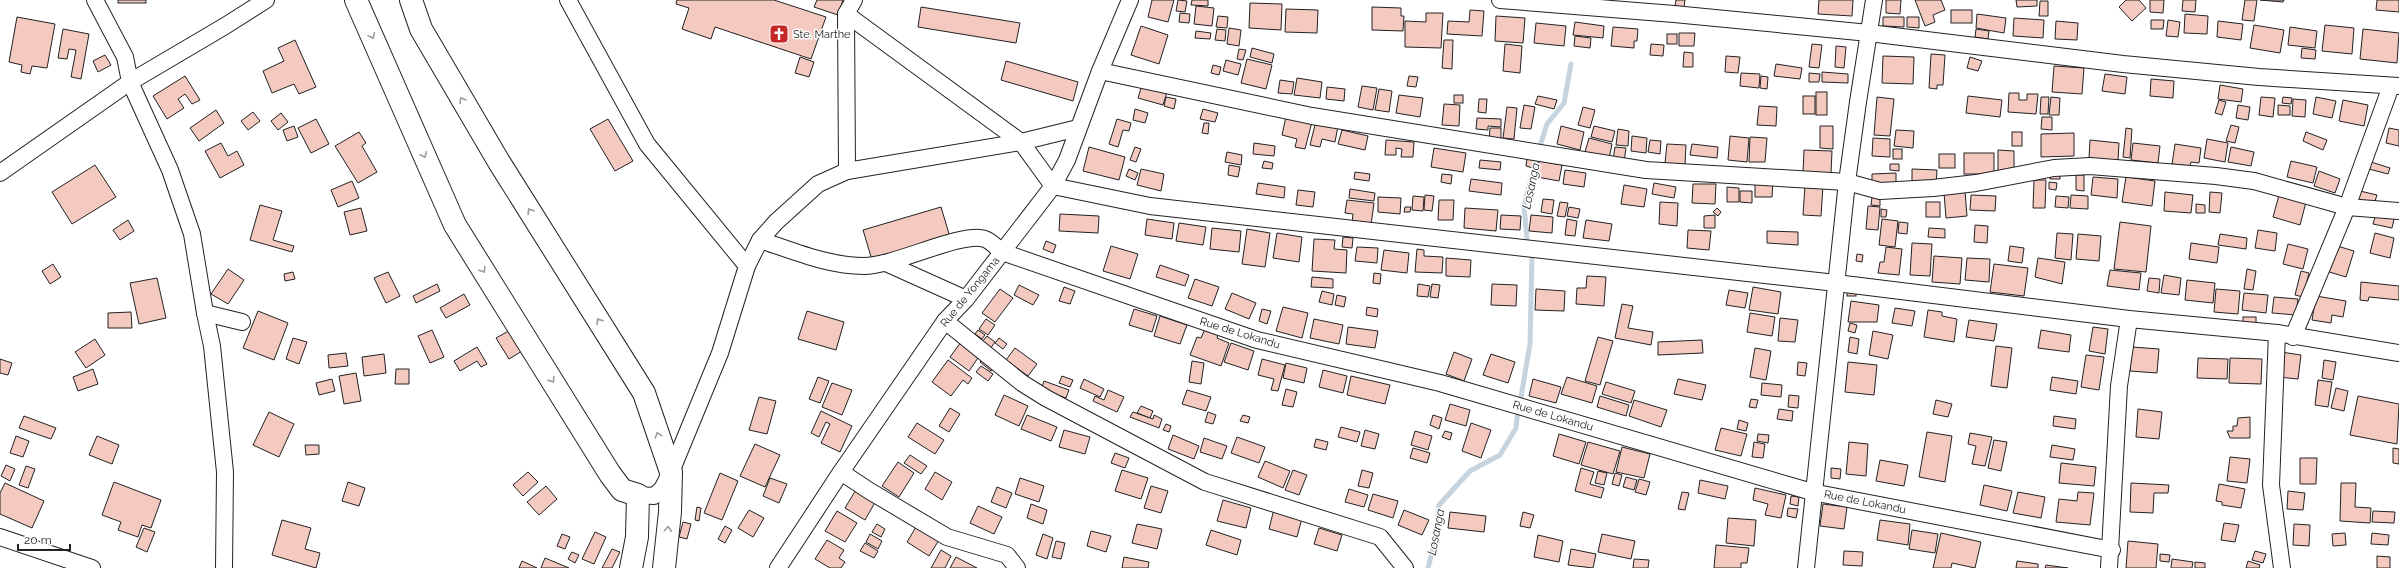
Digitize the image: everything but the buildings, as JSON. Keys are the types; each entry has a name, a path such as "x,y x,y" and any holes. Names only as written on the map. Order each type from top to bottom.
{"main road":[{"path":"356,0 455,225 610,474 622,490 638,495 637,537 631,568"},
{"path":"410,0 421,29 499,162 644,393 671,472 670,512 664,568"}],"street":[{"path":"95,0 125,57 130,82 170,170 192,234 212,346 225,472 224,568"},
{"path":"0,173 130,82 266,0"},
{"path":"568,0 647,144 747,266"},
{"path":"846,171 846,14 854,0"},
{"name":"Rue de Yongama","path":"778,568 841,472 945,320 966,299 1053,186 1067,160 1100,72 1130,0"},
{"path":"1500,0 1674,14 1869,33 2131,64 2259,77 2395,86 2293,337"},
{"path":"1806,568 1812,492 1847,182 1874,0"},
{"path":"846,14 1021,142 1053,186 1150,206 1836,283 2129,319 2277,333 2293,337 2399,353"},
{"path":"1100,72 1312,116 1646,170 1847,182 1880,190 1933,188 1976,183 2054,168 2090,166 2216,176 2254,181 2347,207 2399,211"},
{"path":"638,495 654,496 662,489 671,472 720,353 747,266 760,240 776,222 818,184 846,171 1021,142 1078,128"},
{"path":"760,240 809,257 841,264 865,266 886,263 972,238 986,239 1002,252"},
{"name":"Rue de Lokandu","path":"1002,252 1258,340 1440,383 1812,492 2112,550"},
{"path":"886,263 966,299"},
{"path":"205,313 242,322"},
{"path":"2109,568 2112,550 2119,386 2129,319"},
{"path":"945,320 1022,383 1046,398 1204,482 1380,537 1405,568"},
{"path":"2277,333 2270,485 2282,568"},
{"path":"841,472 868,490 948,537 1007,555 1017,568"},
{"path":"0,537 92,568"}],"waterway":[{"name":"Losanga","path":"1540,146 1547,124 1564,103 1571,64"},
{"name":"Losanga","path":"1527,239 1524,206 1537,157"},
{"name":"Losanga","path":"1521,397 1530,344 1532,254"},
{"name":"Losanga","path":"1428,568 1435,541 1439,505 1470,471 1500,455 1516,428 1518,409"}],"place":[{"name":"Ste. Marthe","path":"779,34"}]}
